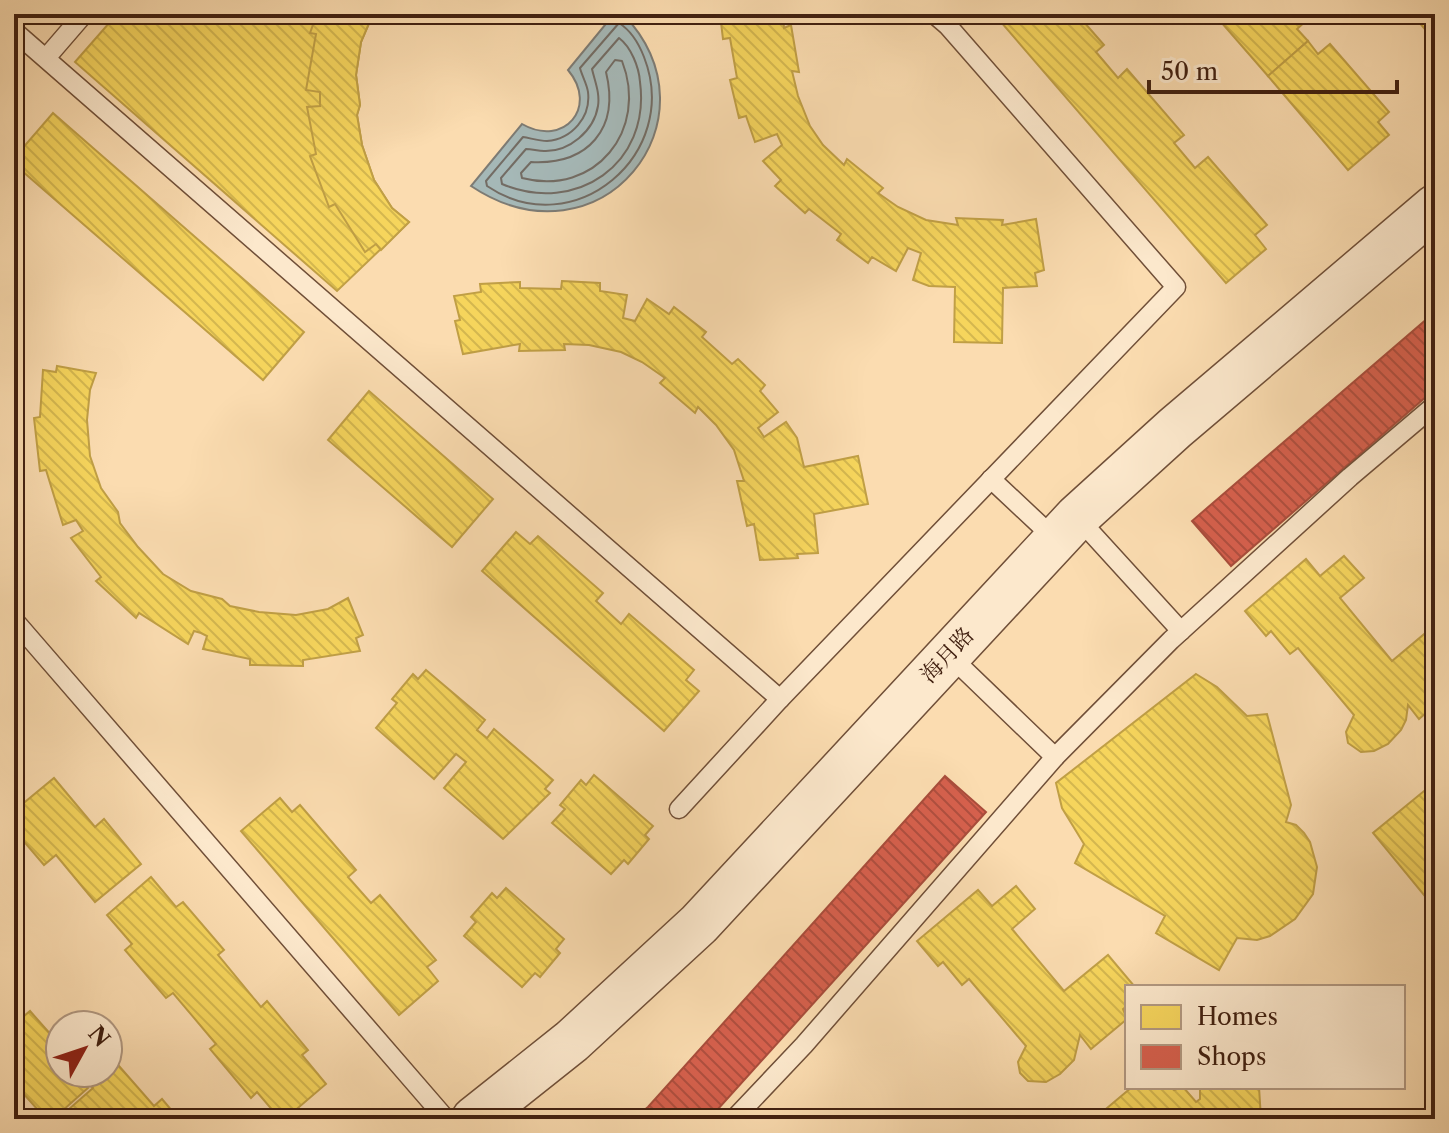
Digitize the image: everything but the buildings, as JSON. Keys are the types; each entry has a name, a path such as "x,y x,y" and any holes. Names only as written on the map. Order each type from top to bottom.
{"street":[{"name":"海月路","path":"474,1119 572,1041 699,924 1066,528 1175,428 1435,207"}],"lane":[{"path":"46,58 84,14"},
{"path":"679,809 780,699 1176,287 948,26 934,14"},
{"path":"14,31 780,699"},
{"path":"734,1119 804,1045 1055,757 1181,631 1350,477 1435,405"},
{"path":"991,479 1066,528 1181,631"},
{"path":"14,620 446,1119"},
{"path":"948,654 1055,757"}],"water":[{"path":"614,14 623,14 651,55 660,97 653,137 633,172 602,197 563,210 519,208 471,186 522,124 551,131 572,120 580,97 577,84 568,70"}]}
